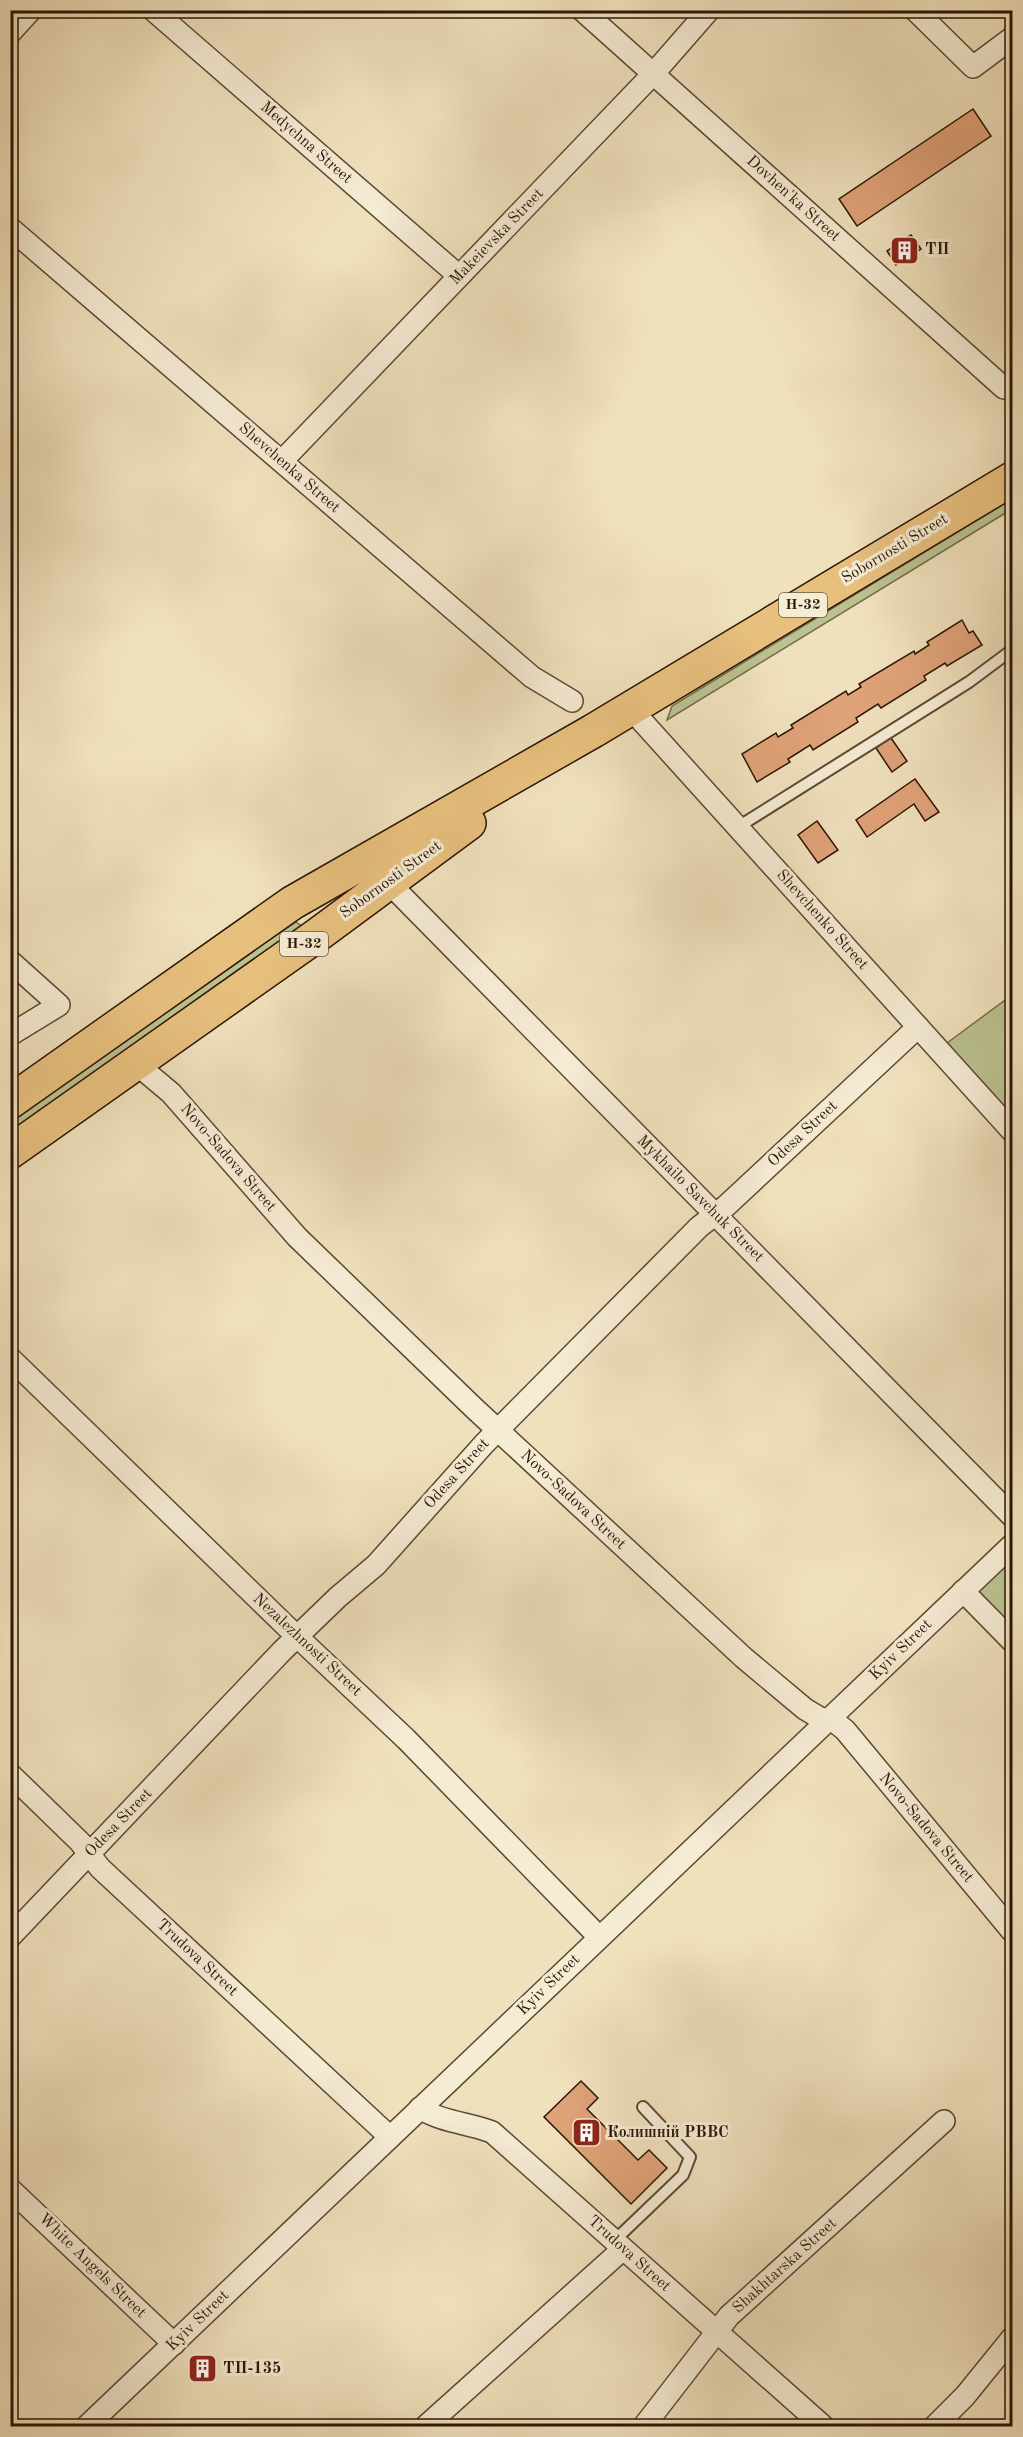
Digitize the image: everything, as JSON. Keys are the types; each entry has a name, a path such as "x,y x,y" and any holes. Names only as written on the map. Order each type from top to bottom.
{"main road":[{"name":"Sobornosti Street","path":"10,1102 292,903 594,731 1012,479"},
{"name":"Sobornosti Street","path":"10,1152 388,882 594,731"}],"street":[{"path":"10,33 31,10"},
{"name":"Medychna Street","path":"153,10 459,276"},
{"name":"Dovhen'ka Street","path":"582,10 1004,388"},
{"name":"Makeievska Street","path":"282,461 654,73 709,10"},
{"path":"915,10 973,67 1012,38"},
{"name":"Shevchenka Street","path":"10,228 532,677 573,701"},
{"name":"Shevchenko Street","path":"631,709 1012,1131"},
{"name":"Mykhailo Savchuk Street","path":"388,882 1012,1516"},
{"path":"10,961 59,1005 10,1035"},
{"name":"Odesa Street","path":"10,1937 297,1637 376,1564 498,1430 701,1225 918,1027"},
{"name":"Novo-Sadova Street","path":"134,1062 171,1093 297,1237 498,1430 744,1658 805,1709 845,1730 1012,1931"},
{"name":"Nezalezhnosti Street","path":"10,1358 297,1637 406,1738 599,1937"},
{"name":"Kyiv Street","path":"97,2424 174,2344 1012,1545"},
{"path":"963,1591 1012,1641"},
{"name":"Trudova Street","path":"10,1774 100,1868 390,2137"},
{"name":"Trudova Street","path":"420,2108 431,2115 470,2124 492,2132 823,2427"},
{"name":"Shakhtarska Street","path":"644,2427 729,2316 944,2121"},
{"name":"White Angels Street","path":"10,2189 174,2344"},
{"path":"426,2427 619,2245"},
{"path":"935,2427 965,2396 1012,2338"}],"lane":[{"path":"738,827 969,682 1012,650"},
{"path":"619,2245 683,2175 690,2157 643,2107"}],"green space":[{"path":"1012,499 1012,509 667,720 672,706"},
{"path":"296,922 303,927 11,1138 10,1113"},
{"path":"1012,995 1012,1116 947,1043"},
{"path":"1012,1555 1012,1635 976,1590"}],"building":[{"path":"973,109 991,136 857,226 839,199"},
{"name":"ТП","path":"911,235 921,249 896,265 887,251"},
{"path":"962,620 969,633 973,631 982,645 947,666 945,663 924,676 926,680 881,708 878,704 856,718 858,722 813,750 810,745 788,759 790,762 757,782 742,754 776,733 778,737 793,728 791,725 846,691 848,695 861,687 859,684 914,651 915,654 929,645 927,642"},
{"path":"891,738 907,761 892,772 876,748"},
{"path":"915,779 939,812 925,821 914,804 867,837 856,820"},
{"path":"817,821 838,850 818,863 798,835"},
{"name":"Колишній РВВС","path":"581,2081 598,2098 587,2109 638,2160 649,2150 667,2168 631,2204 544,2117"},
{"name":"ТП-135","path":"204,2360 212,2368 200,2378 193,2370"}],"place":[{"name":"ТП","path":"904,250"},
{"name":"Колишній РВВС","path":"586,2133"},
{"name":"ТП-135","path":"202,2369"}]}
